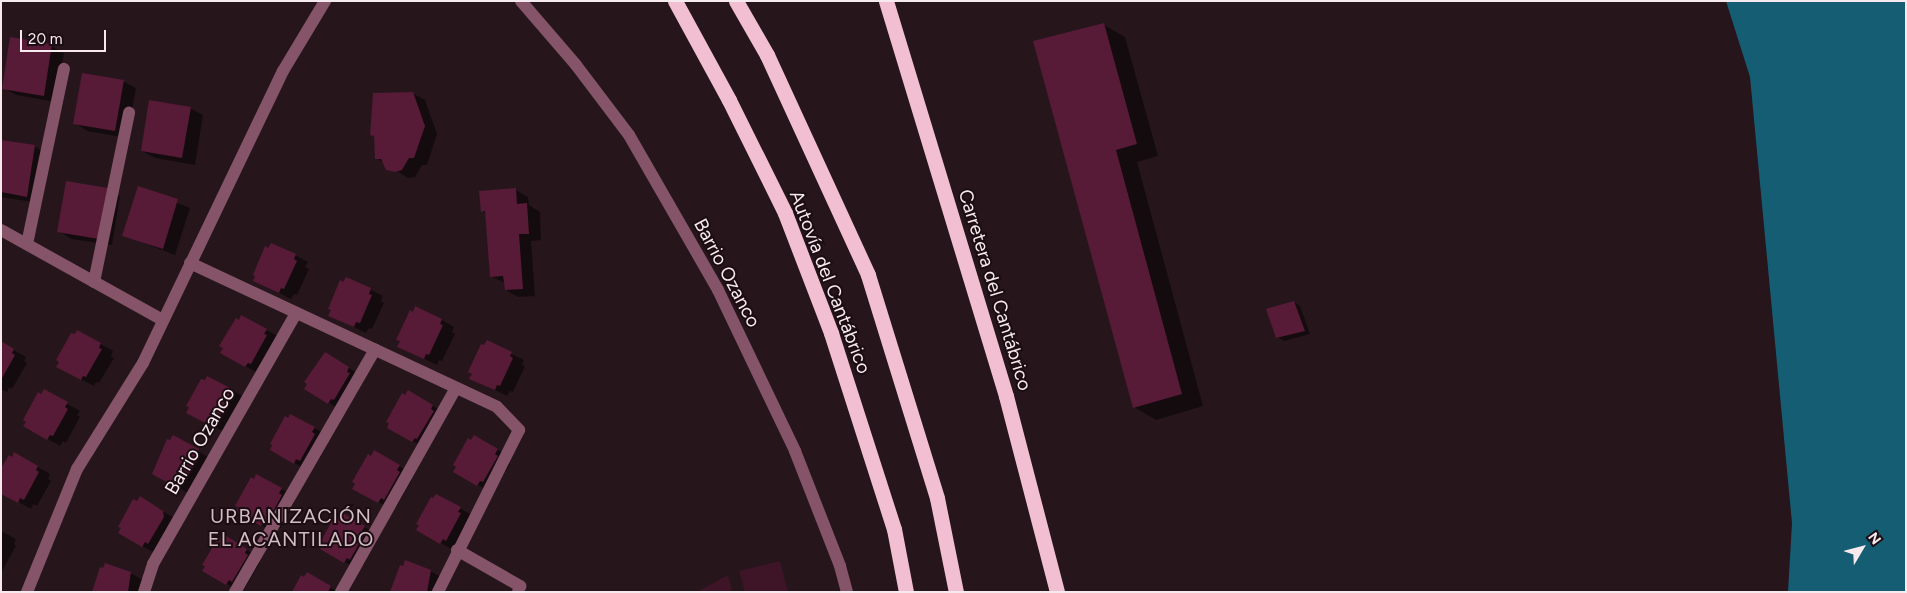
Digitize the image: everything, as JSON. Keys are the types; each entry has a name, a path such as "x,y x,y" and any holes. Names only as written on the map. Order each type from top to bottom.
{"highway":[{"name":"Autovía del Cantábrico","path":"675,1 730,100 788,222 831,333 894,529 906,592"},
{"name":"Autovía del Cantábrico","path":"736,1 767,55 868,275 937,498 956,592"},
{"name":"Carretera del Cantábrico","path":"886,1 1006,396 1057,592"}],"street":[{"path":"27,592 77,470 143,363 283,71 325,1"},
{"name":"Barrio Ozanco","path":"521,1 576,65 629,135 718,290 795,451 840,566 847,592"},
{"path":"26,244 64,69"},
{"path":"94,282 129,113"},
{"path":"1,230 163,320"},
{"path":"190,263 497,408 519,430 457,550 438,592"},
{"name":"Barrio Ozanco","path":"144,592 153,564 195,487 296,313"},
{"path":"235,592 375,350"},
{"path":"341,592 456,388"},
{"path":"457,550 520,586 518,592"}],"shaded area":[{"path":"780,561 788,592 745,592 739,571"},
{"path":"728,575 732,592 697,592"}],"water":[{"path":"1726,1 1906,1 1906,592 1788,592 1792,523 1750,77"}],"building":[{"path":"1104,23 1137,144 1116,150 1182,394 1133,408 1033,41"},
{"path":"10,37 52,44 44,96 2,89"},
{"path":"82,73 124,80 115,131 73,124"},
{"path":"413,92 425,126 414,158 409,158 402,170 395,172 386,170 381,159 375,159 374,136 370,135 373,93"},
{"path":"149,100 191,107 182,158 141,151"},
{"path":"1,140 35,145 27,197 1,192"},
{"path":"66,181 108,188 99,239 57,232"},
{"path":"138,186 178,199 163,249 122,236"},
{"path":"516,188 517,204 527,203 529,234 519,234 523,289 505,290 503,276 490,277 485,211 481,212 479,191"},
{"path":"271,243 296,254 294,259 297,261 284,289 281,288 279,293 253,281 255,276 253,275 265,246 268,248"},
{"path":"346,277 371,288 369,294 372,295 360,323 356,322 354,327 328,316 331,310 328,309 340,280 343,282"},
{"path":"1294,301 1305,331 1276,338 1266,309"},
{"path":"415,306 442,319 440,324 443,325 429,355 426,354 424,359 397,347 400,341 396,340 410,310 413,312"},
{"path":"241,315 267,329 264,334 267,335 251,364 248,363 245,367 220,353 223,348 219,346 236,318 239,320"},
{"path":"77,330 101,343 99,348 102,349 86,377 83,376 81,380 56,367 59,362 56,360 71,333 75,334"},
{"path":"487,340 512,352 510,356 513,358 500,386 497,385 495,390 469,379 472,374 468,372 481,344 484,345"},
{"path":"1,341 14,349 12,353 15,355 1,380"},
{"path":"325,352 349,367 347,372 350,373 334,400 331,399 328,404 304,389 307,384 304,382"},
{"path":"207,376 232,389 217,423 213,421 211,426 186,413 189,407 186,406 201,379 205,380"},
{"path":"44,389 68,402 65,407 68,409 53,436 50,435 47,440 23,426 26,422 23,420 38,392 41,394"},
{"path":"408,390 433,405 431,409 434,411 417,439 415,438 412,442 387,428 389,423 386,422 402,393 405,395"},
{"path":"290,414 315,427 312,432 315,434 300,461 296,459 294,464 270,450 272,445 270,444 285,416 288,418"},
{"path":"173,435 199,449 196,455 199,456 183,485 180,483 177,488 152,474 167,439 170,440"},
{"path":"474,435 498,449 495,454 498,456 483,482 480,481 477,486 453,472 456,467 453,465 468,438 471,440"},
{"path":"374,450 400,465 397,470 400,472 384,500 381,498 378,503 352,489 355,484 352,482 368,454 371,456"},
{"path":"14,452 38,466 36,470 39,472 24,500 20,498 18,503 1,494 1,468 9,455 12,457"},
{"path":"256,474 282,488 279,493 282,495 267,523 264,521 261,526 236,512 238,507 235,506 251,477 254,479"},
{"path":"436,494 461,507 458,512 461,513 446,541 443,539 440,544 416,530 419,525 416,524 431,497 433,498"},
{"path":"140,496 163,511 164,517 148,544 145,542 142,547 118,533 121,528 118,527 133,499 137,501"},
{"path":"341,512 365,526 362,531 365,533 350,560 347,558 344,563 320,549 323,544 320,543 335,515 338,517"},
{"path":"223,534 247,549 245,553 248,555 232,582 229,580 226,585 202,571 205,566 202,565 218,538 220,540"},
{"path":"405,560 431,570 427,592 390,592 400,565 403,566"},
{"path":"105,563 131,572 128,592 92,592 100,567 103,568"},
{"path":"307,572 331,586 328,592 292,592 301,575 304,577"}],"district":[{"name":"URBANIZACIÓN EL ACANTILADO","path":"291,528"}]}
